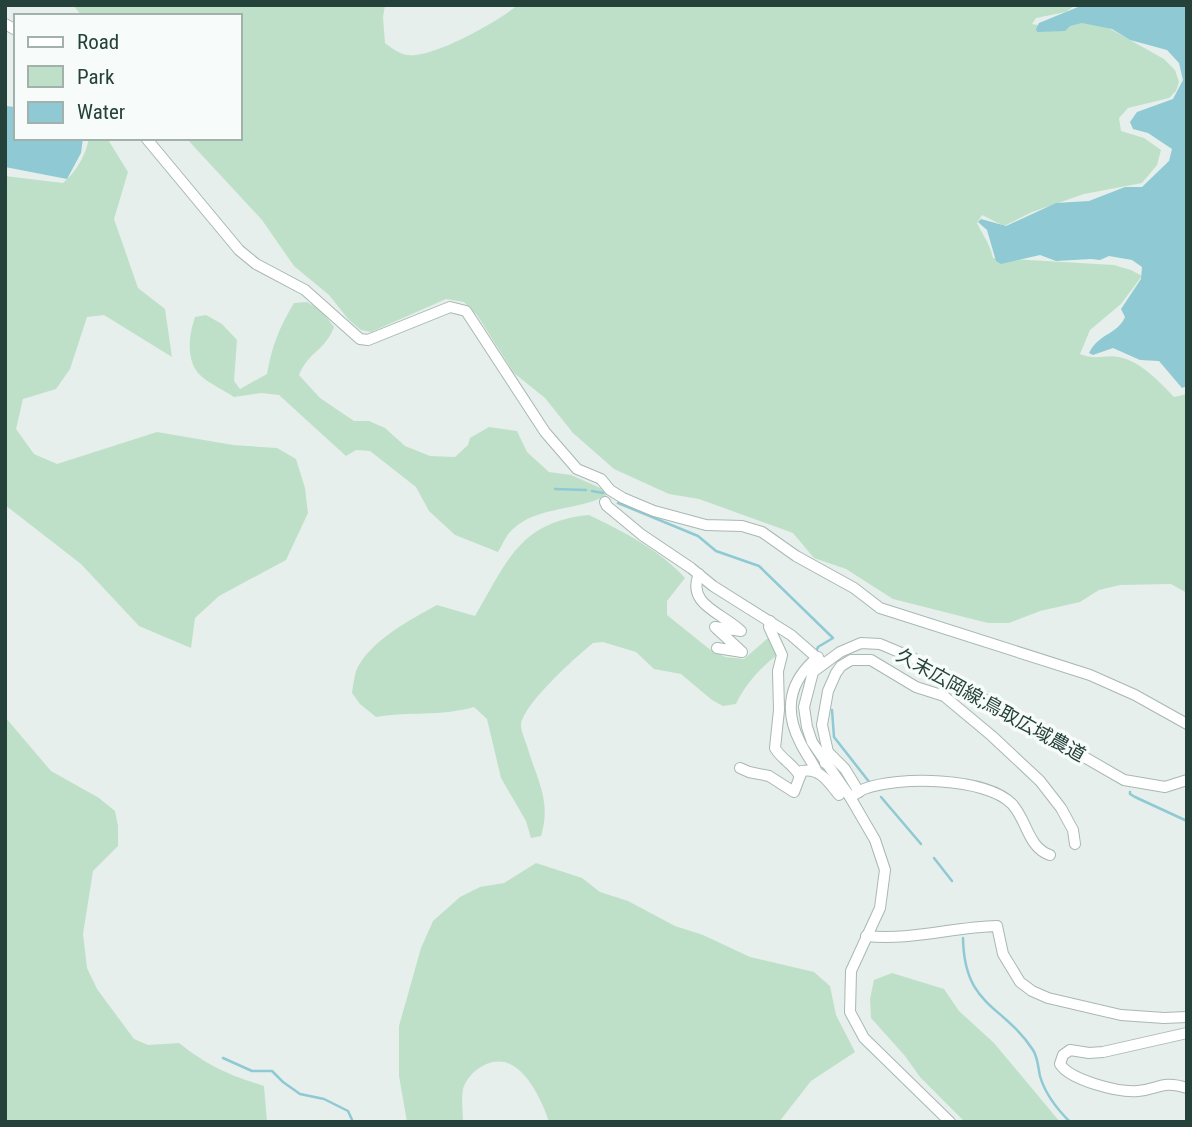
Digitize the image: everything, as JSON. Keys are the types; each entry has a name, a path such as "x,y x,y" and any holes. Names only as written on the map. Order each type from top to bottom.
{"street":[{"path":"148,140 239,250 256,264 305,290 360,339 368,340 450,307 466,311 545,432 572,466 601,479 623,498 654,511 706,525 755,529 853,588 880,608 1090,675 1135,695 1187,724"},
{"path":"605,502 642,536 699,573 728,596 770,621 820,660 813,672 804,707 807,727 823,762 850,795 875,840 886,870 880,908 851,971 850,1012 864,1038 950,1122"},
{"path":"699,573 695,587 698,599 740,631 715,628 743,652 717,648"},
{"path":"770,621 769,627 782,655 778,671 779,710 775,748 799,775"},
{"name":"久末広岡線;鳥取広域農道","path":"820,660 861,643 880,644 911,657 1124,780 1165,787 1187,780"},
{"path":"823,762 822,724 828,691 836,673 851,660 871,660 916,687 944,696 992,736 1040,782 1061,808 1073,830 1075,844"},
{"path":"740,768 769,776 794,792 799,775 823,762"},
{"path":"850,795 886,785 944,782 982,787 1012,803 1038,849 1050,855"},
{"path":"866,936 897,939 950,929 997,926 1003,954 1020,982 1032,991 1048,998 1121,1015 1187,1017"},
{"path":"1187,1033 1103,1052 1070,1050 1063,1055 1060,1064 1067,1072 1101,1086 1137,1092 1161,1084 1187,1088"}],"green space":[{"path":"73,5 385,5 385,43 399,52 411,55 427,53 454,43 518,5 1075,5 1066,12 1036,18 1032,24 1048,27 1068,19 1096,21 1164,59 1175,70 1179,82 1176,91 1169,98 1128,108 1119,118 1121,131 1144,138 1161,150 1157,165 1142,183 1084,194 1032,212 1004,226 982,215 977,223 993,258 1114,265 1142,276 1121,304 1090,330 1080,354 1127,359 1149,373 1174,397 1187,394 1187,593 1171,584 1120,585 1099,590 1080,602 1040,611 1009,623 988,623 893,599 846,569 814,558 793,533 699,499 669,494 614,469 573,433 545,398 514,373 477,315 464,302 446,299 371,332 361,330 349,320 329,295 294,266 262,220 188,140 242,140 242,14 80,14"},
{"path":"89,140 108,140 128,172 114,219 138,288 165,309 172,357 104,315 87,317 70,369 56,389 23,399 16,429 34,454 57,464 157,432 233,445 277,448 296,459 305,488 308,513 286,560 219,596 195,618 191,648 139,626 81,564 5,505 5,176 63,183 80,163"},
{"path":"307,302 321,310 334,327 299,375 320,398 354,421 369,421 385,428 405,446 430,456 455,457 468,445 470,438 489,427 517,431 527,452 549,472 571,475 605,490 607,495 531,517 510,532 498,552 455,535 429,511 416,487 370,451 356,450 346,456 279,395 261,393 234,397 201,376 192,363 191,332 195,317 206,315 222,324 237,340 234,381 240,389 267,374 277,337 294,303"},
{"path":"589,515 652,550 685,578 667,601 667,615 708,648 725,657 744,659 768,638 773,642 777,655 754,677 736,704 723,706 681,674 654,669 636,652 603,642 593,643 540,694 524,716 521,725 545,811 541,836 531,838 526,821 501,778 487,719 474,707 449,712 376,717 360,704 352,693 354,679 362,660 380,641 437,605 475,616 506,562 531,536 546,526"},
{"path":"5,717 51,771 99,798 115,811 118,846 93,871 83,934 87,968 97,989 134,1039 148,1045 179,1043 219,1069 264,1086 267,1122 5,1122"},
{"path":"536,863 582,878 600,892 628,901 675,926 703,935 750,957 814,972 830,986 836,1015 855,1052 811,1081 779,1122 549,1122 539,1098 523,1074 510,1064 496,1062 482,1066 466,1082 462,1093 463,1122 407,1122 399,1076 399,1026 421,948 433,921 460,897 480,887 504,883"},
{"path":"892,973 944,989 959,1011 994,1043 1060,1122 965,1122 920,1077 871,1018 870,999 874,980"}],"water":[{"path":"1083,5 1187,5 1187,386 1182,388 1159,361 1140,360 1113,348 1093,355 1089,353 1098,341 1122,323 1125,317 1121,309 1141,279 1142,267 1132,260 1109,256 1100,260 1056,261 1040,255 1001,264 996,261 987,230 978,222 981,219 1006,226 1056,203 1089,201 1125,187 1142,187 1169,161 1172,149 1148,133 1133,129 1130,122 1137,112 1173,99 1183,80 1179,63 1167,50 1130,40 1112,29 1082,23 1070,26 1065,31 1037,32 1039,23"},
{"path":"5,106 14,107 14,140 83,140 81,153 67,179 5,167"}],"waterway":[{"path":"555,489 586,490"},
{"path":"592,491 603,493"},
{"path":"618,503 698,536 716,551 759,566 833,638 818,647 816,652"},
{"path":"832,710 834,737 870,783"},
{"path":"1130,792 1135,797 1187,821"},
{"path":"881,797 921,844"},
{"path":"934,858 952,881"},
{"path":"963,938 965,961 978,992 1033,1050 1045,1089 1070,1122"},
{"path":"223,1058 252,1071 272,1071 300,1094 324,1099 348,1111 353,1122"}]}
